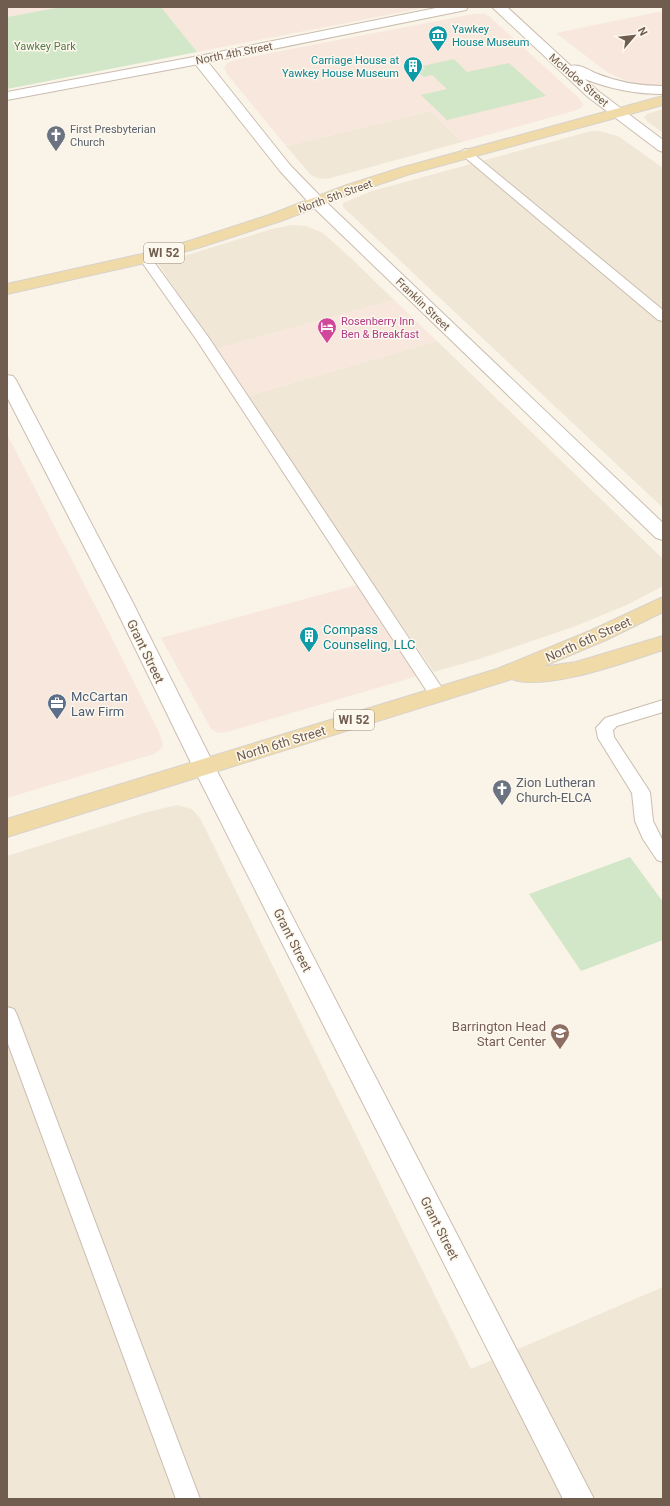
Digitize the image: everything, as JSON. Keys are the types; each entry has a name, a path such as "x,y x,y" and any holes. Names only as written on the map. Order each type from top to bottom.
{"main road":[{"name":"North 5th Street","path":"7,289 145,258 195,244 275,218 405,171 663,100"},
{"name":"North 6th Street","path":"7,828 504,674 599,635 663,604"},
{"path":"504,674 547,674 578,670 663,643"}],"street":[{"name":"North 4th Street","path":"7,96 199,60 461,7"},
{"name":"McIndoe Street","path":"499,7 554,59 616,112 663,147"},
{"path":"554,59 586,75 617,85 663,90"},
{"name":"Franklin Street","path":"199,60 285,168 317,202 663,534"},
{"name":"Grant Street","path":"7,380 122,601 204,767 579,1499"}],"lane":[{"path":"466,154 663,316"},
{"path":"145,258 202,338 438,695"},
{"path":"663,706 611,722 604,728 606,738 641,792 644,821 652,839 663,855"},
{"path":"7,1015 188,1499"}],"shaded area":[{"path":"7,7 61,7 7,17"},
{"path":"161,7 428,7 197,52"},
{"path":"663,11 663,85 636,84 617,77 607,72 556,33"},
{"path":"473,14 485,14 490,17 579,98 583,104 582,107 577,110 462,142 431,111 286,146 227,74 224,67 227,63 235,60"},
{"path":"663,109 663,133 648,122 644,117 647,114"},
{"path":"431,111 462,142 327,179 317,178 311,175 286,146"},
{"path":"591,131 599,131 618,136 663,168 663,508 343,207 343,203 372,191"},
{"path":"291,225 306,226 323,233 394,300 216,349 158,264 272,229"},
{"path":"394,300 437,341 247,396 216,349"},
{"path":"437,341 663,559 663,586 629,604 576,626 479,659 434,672 247,396"},
{"path":"7,434 118,650 158,730 163,744 162,748 154,754 7,798"},
{"path":"357,585 418,676 227,732 218,733 211,729 161,638"},
{"path":"177,805 192,809 200,818 471,1369 663,1287 663,1499 7,1499 7,856 147,812"}],"green space":[{"name":"Yawkey Park","path":"61,7 161,7 197,52 7,89 7,17"},
{"path":"454,59 467,72 509,63 546,96 447,120 421,95 447,89 432,75 424,77 416,71 425,69 423,66"},
{"path":"630,857 663,902 663,940 581,971 529,894"}],"place":[{"name":"Yawkey House Museum","path":"438,52"},
{"name":"Carriage House at Yawkey House Museum","path":"413,83"},
{"name":"First Presbyterian Church","path":"56,152"},
{"name":"Rosenberry Inn Ben & Breakfast","path":"327,344"},
{"name":"Compass Counseling, LLC","path":"309,653"},
{"name":"McCartan Law Firm","path":"57,720"},
{"name":"Zion Lutheran Church-ELCA","path":"502,806"},
{"name":"Barrington Head Start Center","path":"560,1050"}]}
